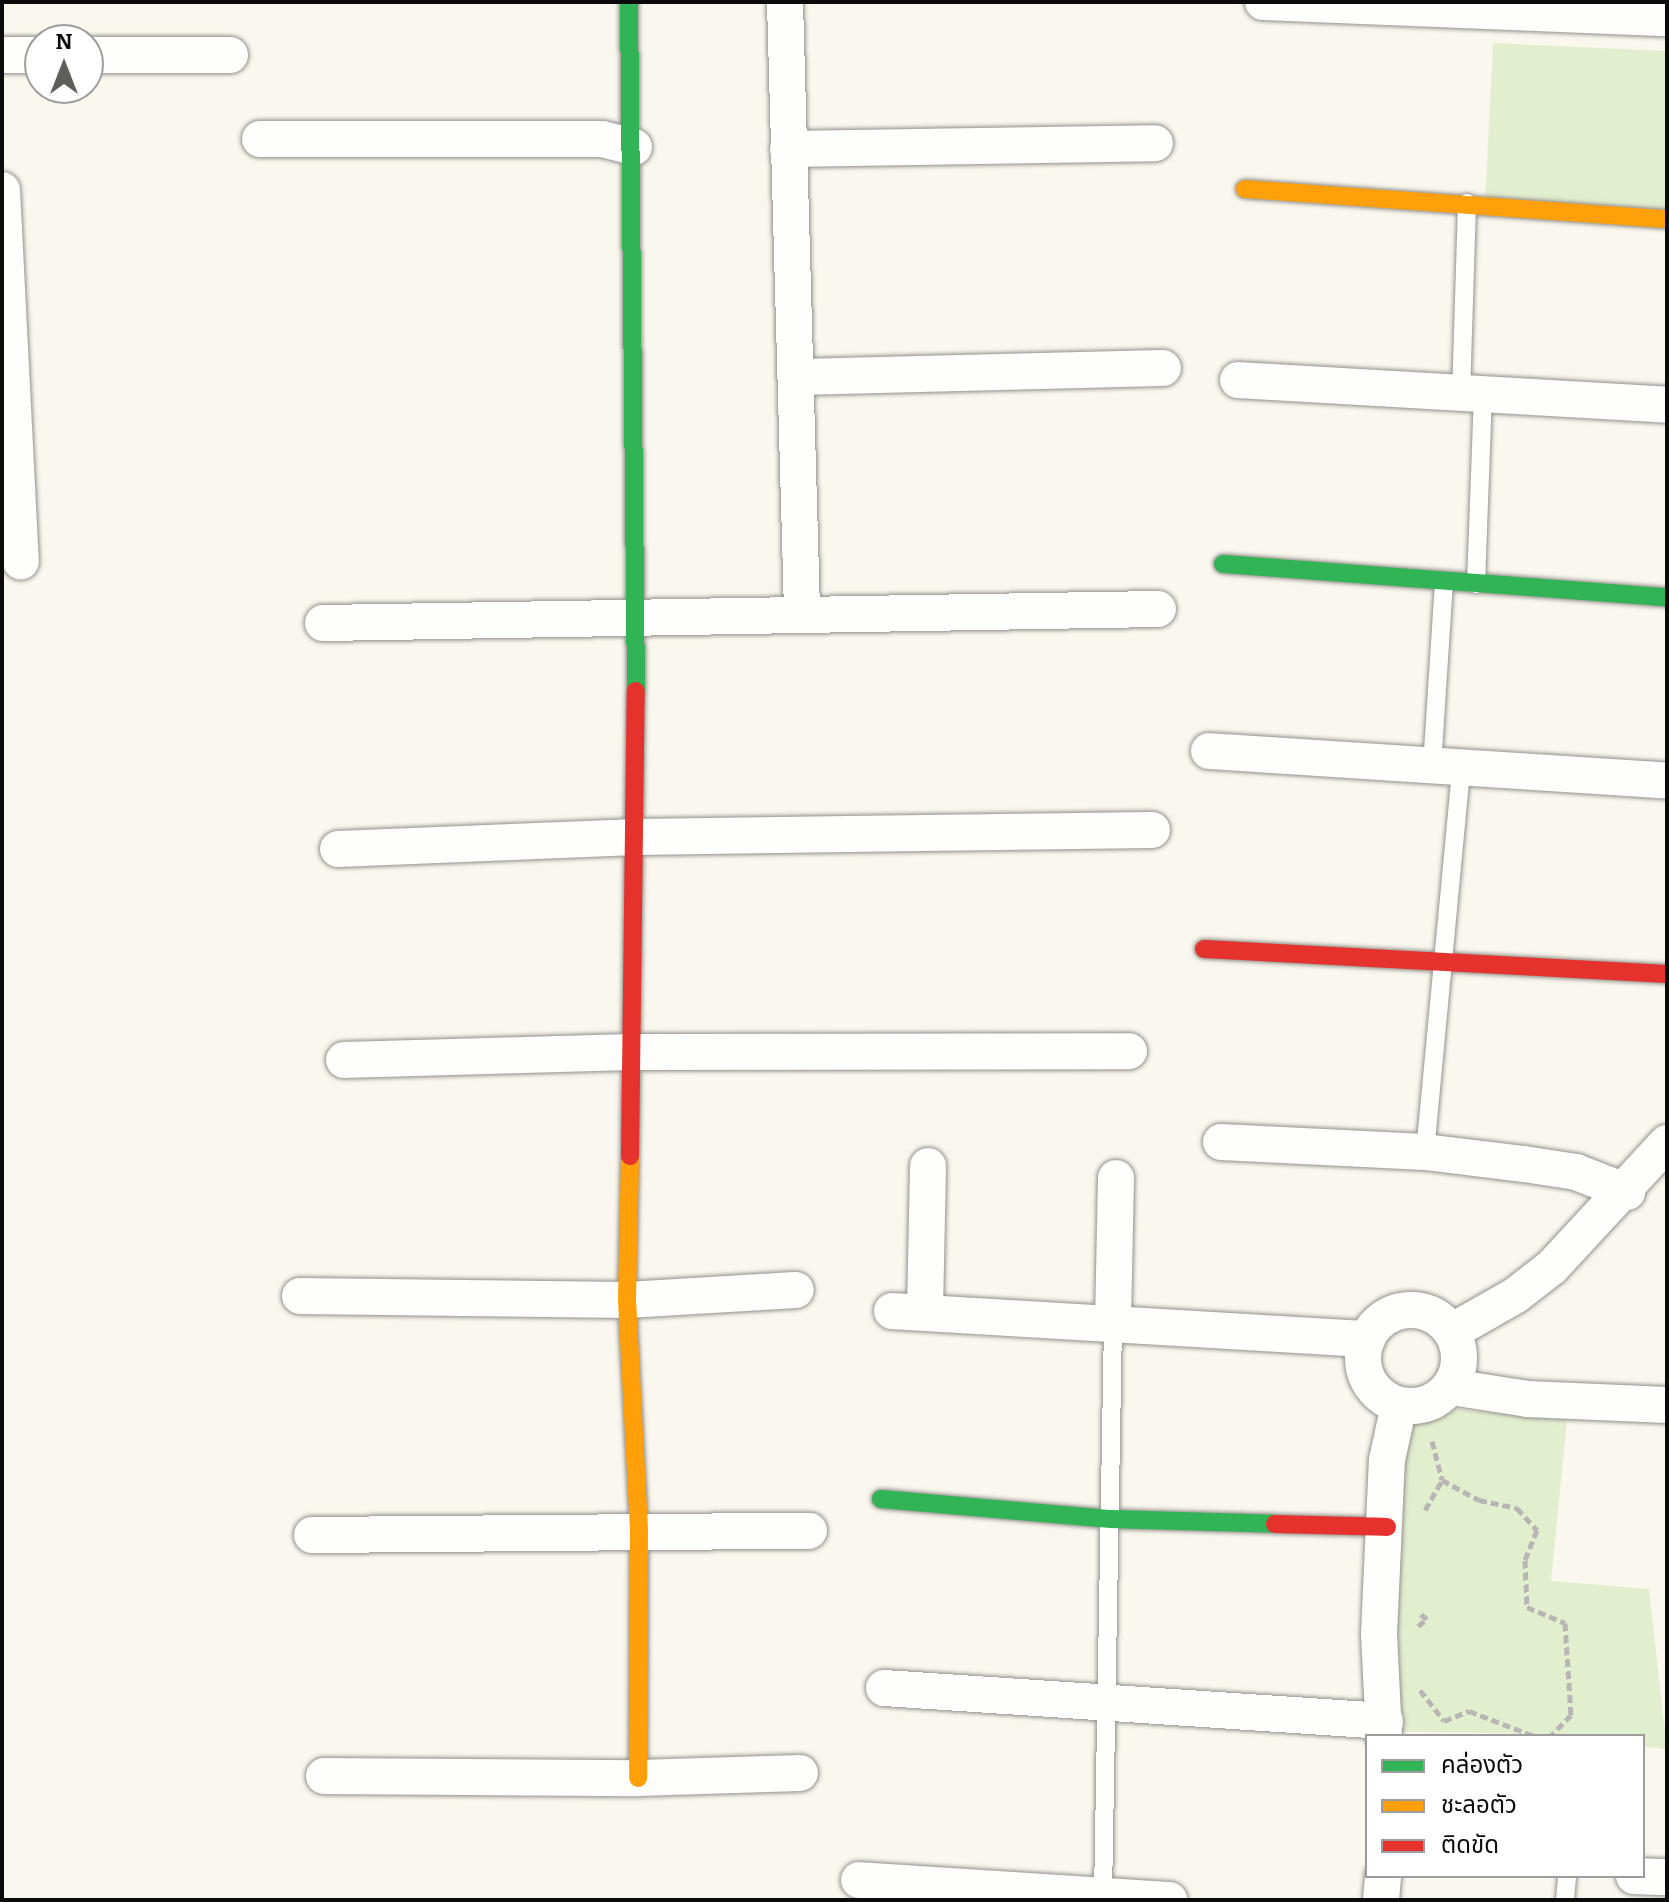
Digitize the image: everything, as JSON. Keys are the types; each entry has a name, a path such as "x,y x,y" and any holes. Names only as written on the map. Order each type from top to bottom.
{"street":[{"path":"629,2 634,147 632,615 636,837 627,1300 639,1531 638,1778"},
{"path":"785,2 802,611"},
{"path":"1263,2 1485,8 1667,18"},
{"path":"2,55 24,55"},
{"path":"104,55 230,55"},
{"path":"260,139 602,139 634,147"},
{"path":"788,149 1155,143"},
{"path":"1245,189 1667,219"},
{"path":"2,190 21,562"},
{"path":"797,377 1163,368"},
{"path":"1238,380 1667,405"},
{"path":"1223,564 1667,597"},
{"path":"323,623 802,611 1158,609"},
{"path":"1209,751 1667,781"},
{"path":"338,849 636,837 1152,830"},
{"path":"1204,949 1447,959 1667,974"},
{"path":"344,1060 631,1052 1129,1051"},
{"path":"1221,1142 1425,1152 1576,1172 1627,1192"},
{"path":"1453,1331 1516,1295 1552,1267 1627,1192 1667,1145"},
{"path":"928,1166 909,1311 1113,1321 1367,1339"},
{"path":"1113,1321 1116,1178"},
{"path":"300,1296 627,1300 796,1290"},
{"path":"884,1688 1104,1703 1384,1728 1379,1634 1387,1527 1387,1460 1424,1399 1459,1369 1453,1331 1438,1317 1418,1309 1398,1311 1379,1321 1367,1339 1362,1355 1371,1387 1424,1399 1528,1399 1667,1405"},
{"path":"881,1499 1111,1519 1387,1527"},
{"path":"312,1535 809,1531"},
{"path":"324,1776 638,1778 800,1773"},
{"path":"1645,1876 1667,1877"},
{"path":"1381,1900 1383,1878"},
{"path":"859,1880 1169,1900"}],"lane":[{"path":"1467,203 1476,584"},
{"path":"1425,1152 1439,986 1447,959 1444,580"},
{"path":"1103,1896 1113,1321"},
{"path":"1565,1900 1567,1878"}],"path":[{"path":"1424,1399 1442,1480 1479,1500 1517,1508 1537,1530 1525,1560 1527,1607 1565,1623 1571,1715 1553,1734"},
{"path":"1412,1679 1444,1721 1469,1711 1529,1734"}],"green space":[{"path":"1493,43 1667,51 1667,214 1485,205"},
{"path":"1427,1407 1567,1420 1551,1581 1649,1589 1667,1749 1645,1747 1645,1734 1368,1731 1381,1450"}],"traffic: fast":[{"path":"629,2 636,691"},
{"path":"1223,564 1667,597"},
{"path":"881,1499 1111,1519 1275,1524"}],"traffic: slow":[{"path":"1245,189 1667,219"},
{"path":"630,1156 627,1300 639,1531 638,1778"}],"traffic: jam":[{"path":"630,1156 636,691"},
{"path":"1204,949 1667,974"},
{"path":"1275,1524 1387,1527"}]}
